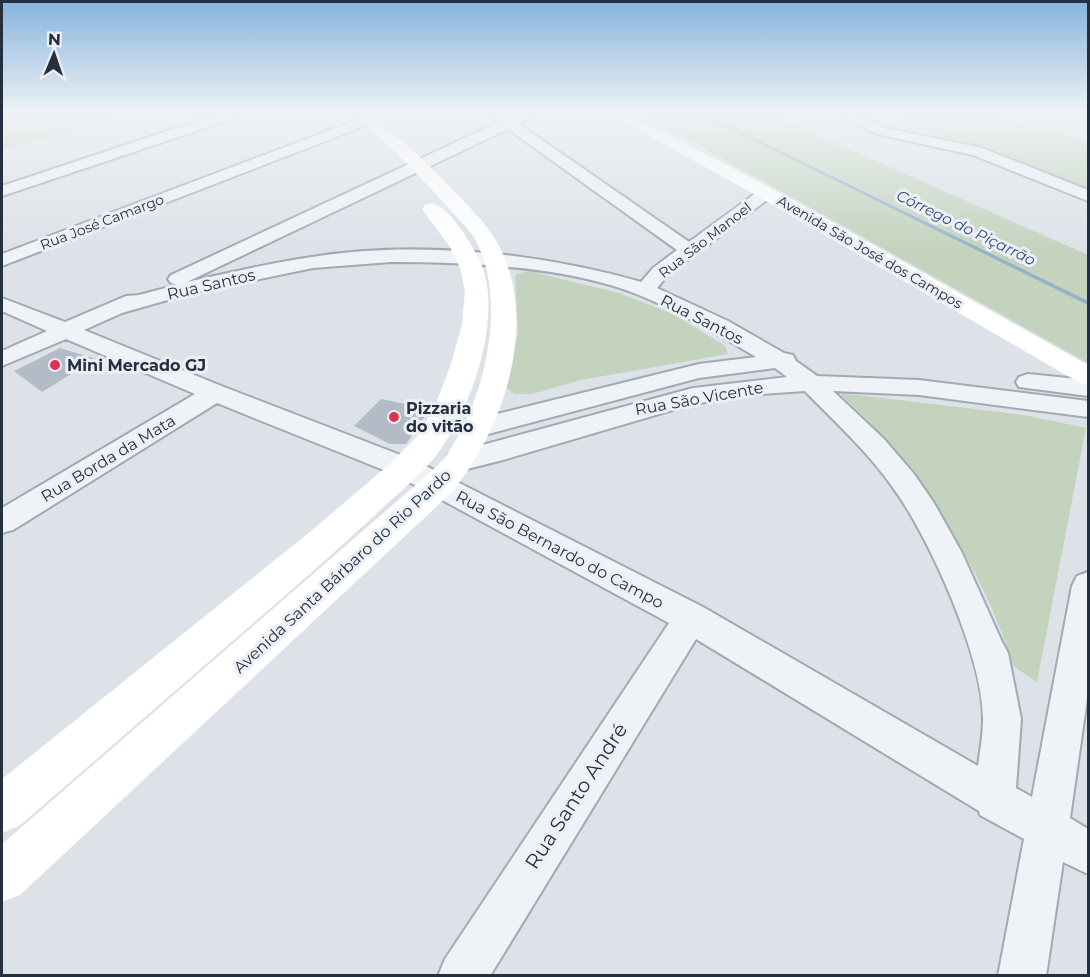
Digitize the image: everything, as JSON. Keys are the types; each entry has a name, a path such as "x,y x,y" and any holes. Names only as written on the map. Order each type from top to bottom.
{"main road":[{"name":"Avenida Santa Bárbaro do Rio Pardo","path":"2,877 477,428 493,383 502,335 502,282 481,258 457,240 398,160"},
{"name":"Avenida São José dos Campos","path":"703,160 1089,376"},
{"name":"Avenida Santa Bárbaro do Rio Pardo","path":"434,471 435,435 448,410 466,354 476,306 481,258"},
{"name":"Avenida Santa Bárbaro do Rio Pardo","path":"2,809 329,537 434,471"}],"street":[{"path":"2,191 96,160"},
{"name":"Rua José Camargo","path":"2,260 254,160"},
{"path":"2,359 116,308 427,160"},
{"path":"559,160 690,252"},
{"path":"998,160 1089,196"},
{"name":"Rua São Manoel","path":"645,290 660,272 690,252 766,193"},
{"name":"Rua Santos","path":"116,308 189,288 313,262 391,256 481,258 569,270 645,290 720,326 779,360 810,382 875,446 904,481 924,511 990,653 1002,719 995,800"},
{"name":"Rua São Bernardo do Campo","path":"2,304 215,393 434,471 691,618 1089,854"},
{"name":"Rua São Vicente","path":"477,428 677,376 779,360 1089,388"},
{"name":"Rua São Vicente","path":"434,471 636,409 748,387 810,382 896,386 1089,409"},
{"name":"Rua Borda da Mata","path":"2,522 215,393"},
{"path":"1022,975 1089,586"},
{"name":"Rua Santo André","path":"462,975 691,618"}],"green space":[{"path":"724,160 873,160 1088,255 1088,363"},
{"path":"1012,160 1088,160 1088,191"},
{"path":"528,271 619,293 673,314 725,346 728,354 581,380 532,394 514,394 505,386 518,332 515,275"},
{"path":"840,393 1024,415 1086,428 1037,682 1013,666 988,599 954,536 892,449"}],"building":[{"name":"Mini Mercado GJ","path":"60,348 96,359 42,392 14,371"},
{"name":"Pizzaria do vitão","path":"381,399 430,409 406,444 390,444 354,426"}],"waterway":[{"name":"Córrego do Piçarrão","path":"795,160 1088,303"}],"place":[{"name":"Mini Mercado GJ","path":"55,365"},
{"name":"Pizzaria do vitão","path":"394,417"}]}
